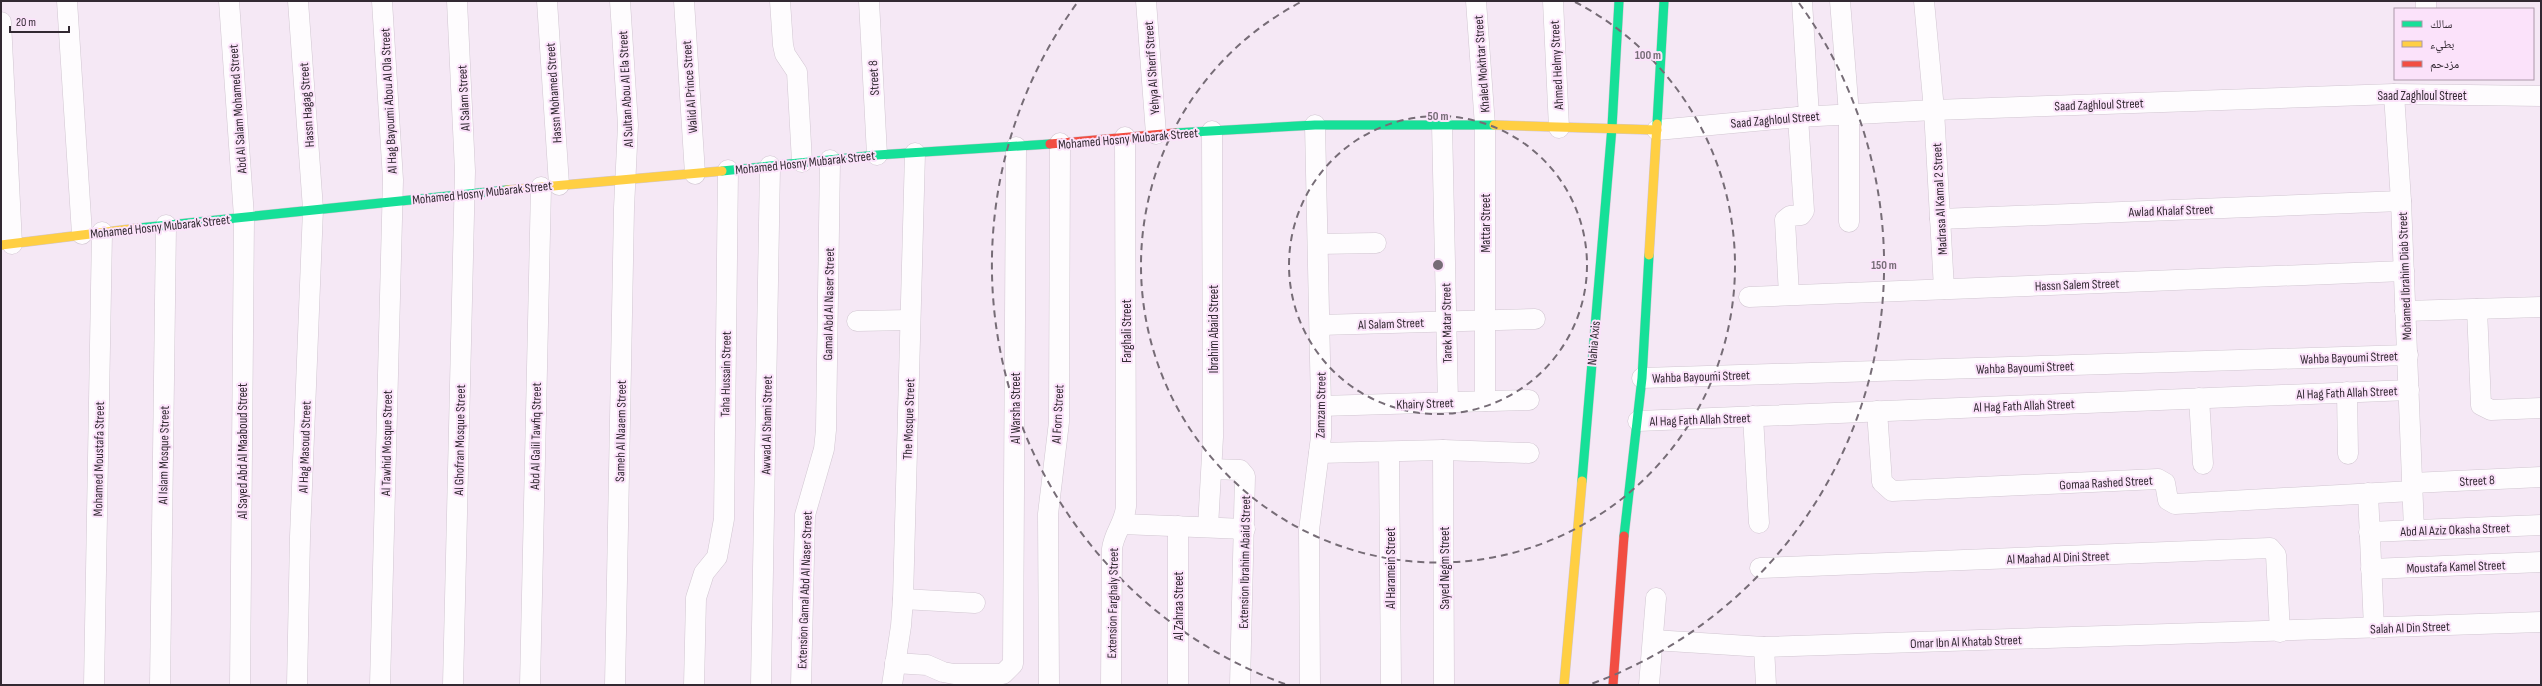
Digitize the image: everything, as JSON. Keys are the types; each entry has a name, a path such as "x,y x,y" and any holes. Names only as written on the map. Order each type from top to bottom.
{"street":[{"name":"Mohamed Moustafa Street","path":"67,1 92,233 94,685"},
{"name":"Abd Al Salam Mohamed Street","path":"229,1 244,217"},
{"name":"Hassn Hagag Street","path":"298,1 313,209"},
{"name":"Al Hag Bayoumi Abou Al Ola Street","path":"382,1 392,154 392,201"},
{"name":"Al Salam Street","path":"457,1 465,144 465,195"},
{"name":"Hassn Mohamed Street","path":"547,1 550,186"},
{"name":"Al Sultan Abou Al Ela Street","path":"620,1 628,125 625,178"},
{"name":"Walid Al Prince Street","path":"684,1 695,174"},
{"path":"780,1 785,54 797,72 802,162"},
{"name":"Street 8","path":"869,1 877,154"},
{"name":"Yehya Al Sherif Street","path":"1146,1 1156,134"},
{"name":"Khaled Mokhtar Street","path":"1476,1 1486,126"},
{"name":"Ahmed Helmy Street","path":"1553,1 1559,128"},
{"name":"Nahia Axis","path":"1564,685 1612,127 1619,1"},
{"path":"1613,685 1624,533 1642,378 1664,1"},
{"path":"1789,295 1785,220 1787,217 1801,215 1804,211 1802,1"},
{"path":"1840,1 1849,114 1849,222"},
{"name":"Madrasa Al Kamal 2 Street","path":"1924,1 1934,110 1944,289"},
{"path":"1,22 7,244"},
{"name":"Saad Zaghloul Street","path":"1657,130 1803,116 2394,94 2431,87 2541,96"},
{"name":"Mohamed Ibrahim Diab Street","path":"2394,94 2401,201 2414,530"},
{"name":"Mohamed Hosny Mubarak Street","path":"7,244 92,233 313,209 625,178 695,174 877,154 1016,147 1156,134 1315,125 1442,124 1559,128 1612,127 1657,130"},
{"name":"Tarek Matar Street","path":"1442,124 1448,402"},
{"name":"Zamzam Street","path":"1310,685 1309,530 1319,453 1322,406 1315,125"},
{"name":"Mattar Street","path":"1484,401 1486,126"},
{"name":"Ibrahim Abaid Street","path":"1208,528 1212,469 1212,131"},
{"name":"Farghali Street","path":"1122,524 1126,506 1125,137"},
{"name":"Al Forn Street","path":"1049,685 1048,514 1059,422 1060,143"},
{"name":"Al Warsha Street","path":"978,680 1003,674 1011,668 1013,652 1016,147"},
{"name":"The Mosque Street","path":"892,685 901,626 903,599 915,153"},
{"name":"Gamal Abd Al Naser Street","path":"824,449 830,160"},
{"name":"Awwad Al Shami Street","path":"761,685 770,166"},
{"name":"Taha Hussain Street","path":"694,685 696,598 704,573 717,557 724,519 728,170"},
{"name":"Sameh Al Naaem Street","path":"615,685 625,178"},
{"name":"Abd Al Galil Tawfiq Street","path":"530,685 550,186"},
{"name":"Al Ghofran Mosque Street","path":"453,685 465,195"},
{"name":"Al Tawhid Mosque Street","path":"380,685 392,201"},
{"name":"Awlad Khalaf Street","path":"1940,219 2401,201"},
{"name":"Al Hag Masoud Street","path":"297,685 300,537 313,209"},
{"name":"Al Sayed Abd Al Maaboud Street","path":"240,685 244,217"},
{"name":"Al Islam Mosque Street","path":"160,685 166,225"},
{"path":"1318,244 1376,243"},
{"name":"Hassn Salem Street","path":"1749,297 2404,271"},
{"path":"2405,311 2541,307"},
{"path":"2477,309 2482,404 2491,410 2541,408"},
{"name":"Al Salam Street","path":"1320,325 1535,319"},
{"path":"857,321 910,320"},
{"name":"Wahba Bayoumi Street","path":"1642,378 2408,355"},
{"name":"Al Hag Fath Allah Street","path":"1638,421 2409,390"},
{"path":"2347,392 2348,454"},
{"path":"2200,398 2203,464"},
{"name":"Khairy Street","path":"1322,406 1529,400"},
{"name":"Gomaa Rashed Street","path":"1878,411 1882,482 1887,490 1892,491 2158,479 2165,483 2167,497 2172,503 2368,494 2412,487"},
{"path":"1753,416 1759,523"},
{"name":"Extension Gamal Abd Al Naser Street","path":"801,685 805,515 824,449"},
{"path":"1319,453 1443,450 1529,453"},
{"name":"Sayed Negm Street","path":"1443,450 1444,685"},
{"name":"Al Haramein Street","path":"1389,452 1391,685"},
{"name":"Extension Ibrahim Abaid Street","path":"1212,469 1240,470 1245,474 1245,529 1240,685"},
{"name":"Street 8","path":"2412,487 2541,477"},
{"path":"2368,494 2374,628"},
{"path":"1122,524 1245,529"},
{"name":"Extension Farghaly Street","path":"1111,685 1112,549 1116,531 1122,524"},
{"name":"Abd Al Aziz Okasha Street","path":"2369,532 2541,525"},
{"name":"Al Zahraa Street","path":"1178,526 1178,685"},
{"name":"Al Maahad Al Dini Street","path":"1760,568 2270,548 2276,555 2280,632"},
{"name":"Moustafa Kamel Street","path":"2371,569 2541,562"},
{"path":"1649,685 1656,598"},
{"path":"903,599 975,603"},
{"name":"Salah Al Din Street","path":"2280,632 2541,622"},
{"name":"Omar Ibn Al Khatab Street","path":"1653,640 1764,647 2280,632"},
{"path":"1764,647 1766,685"},
{"path":"895,662 927,665 947,673 978,680"}],"traffic: fast":[{"path":"1582,481 1612,127 1619,1"},
{"path":"1657,124 1664,1"},
{"path":"1175,133 1315,125 1494,125"},
{"path":"722,171 877,155 1050,144"},
{"path":"139,228 507,190"},
{"path":"1624,536 1642,378 1649,255"}],"traffic: slow":[{"path":"1649,255 1657,124"},
{"path":"1494,125 1657,130"},
{"path":"507,190 722,171"},
{"path":"1,245 139,228"},
{"path":"1564,685 1582,481"}],"traffic: jam":[{"path":"1050,144 1175,133"},
{"path":"1613,685 1624,536"}]}
